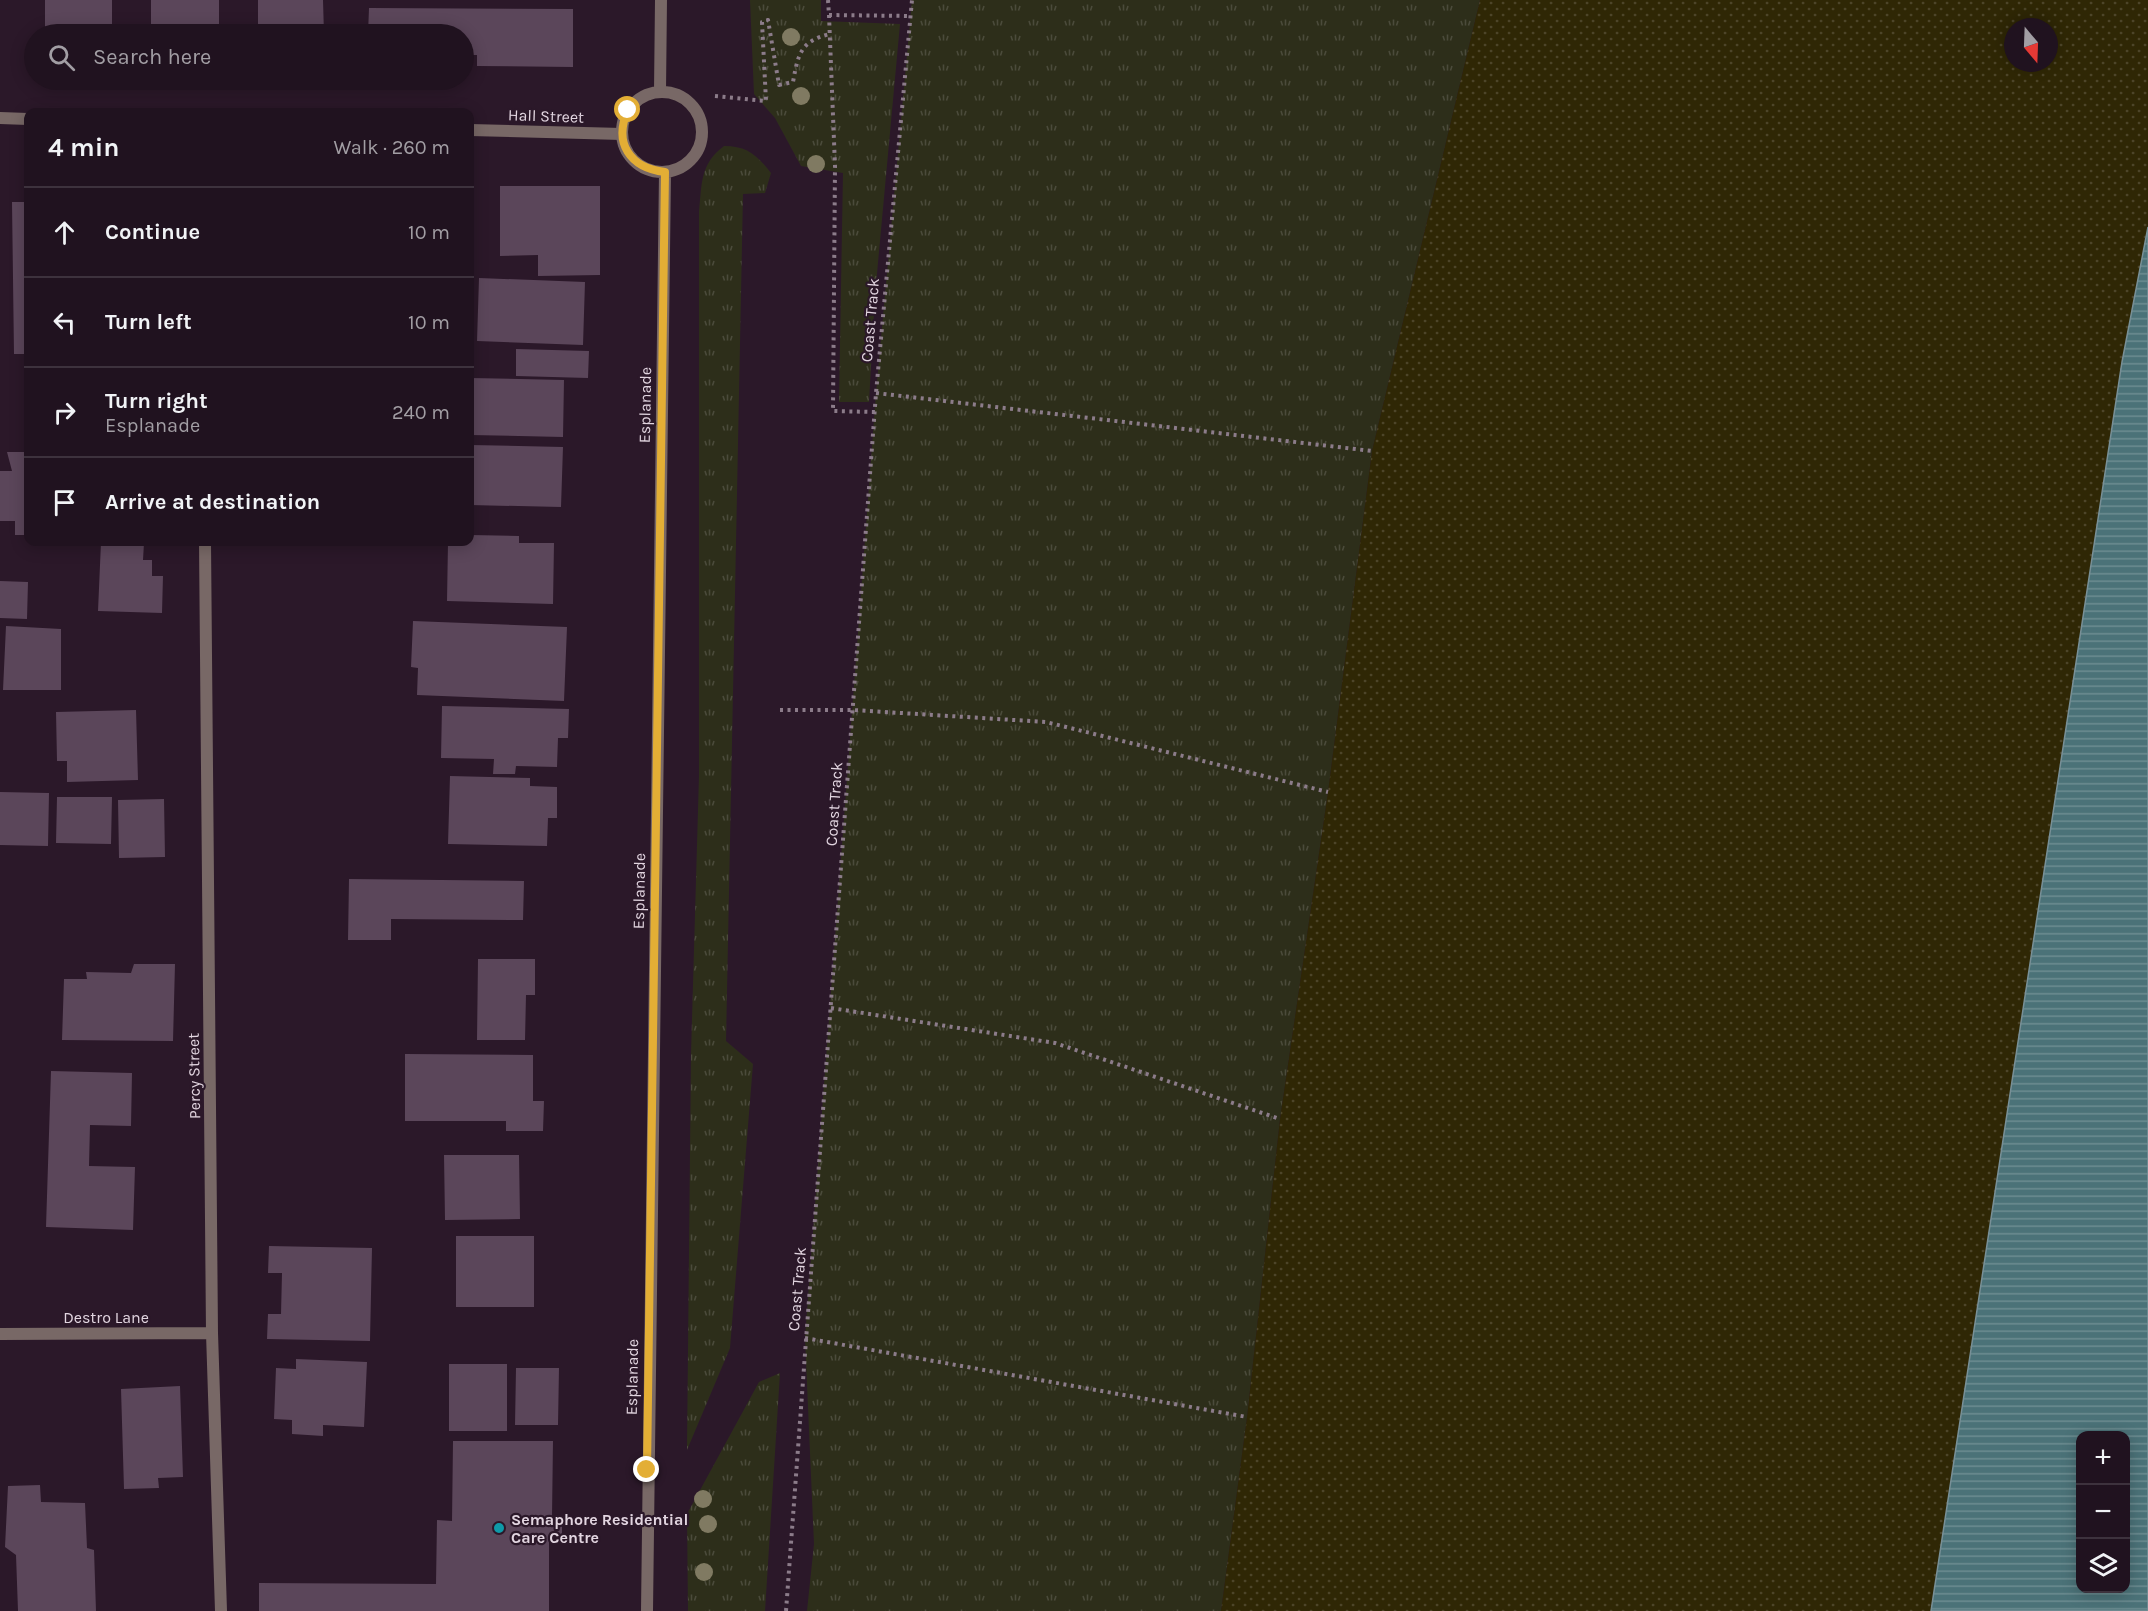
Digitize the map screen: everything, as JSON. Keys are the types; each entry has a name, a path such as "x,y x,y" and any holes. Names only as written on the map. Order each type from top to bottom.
{"street":[{"path":"660,0 660,92"},
{"path":"660,92 672,92 684,97 693,106 703,129 697,153 688,163 665,172 640,166 631,157 622,134 628,110 648,94 660,92"},
{"path":"0,118 24,119"},
{"name":"Hall Street","path":"474,130 622,134"},
{"name":"Esplanade","path":"647,1611 665,172"},
{"name":"Percy Street","path":"205,546 212,1333 221,1611"},
{"name":"Destro Lane","path":"0,1334 212,1333"}],"path":[{"path":"828,0 835,166 833,411 875,412"},
{"name":"Coast Track","path":"786,1611 876,393 912,0"},
{"path":"829,15 911,16"},
{"path":"715,96 766,101 762,22 768,20 779,85 793,82 797,56 813,38 830,34"},
{"path":"876,393 1372,451"},
{"path":"780,710 853,710 1046,722 1328,792"},
{"path":"831,1008 1055,1043 1280,1119"},
{"path":"805,1338 1247,1417"}],"green space":[{"path":"750,0 821,0 821,21 900,24 875,295 869,402 839,402 843,173 801,166 775,118 754,94"},
{"path":"912,0 1480,0 1372,451 1328,792 1280,1119 1247,1417 1221,1611 807,1611 814,1544 805,1338 876,393"},
{"path":"724,146 732,146 751,153 771,173 765,193 743,194 726,1041 753,1064 730,1348 687,1450 691,1054 699,776 699,212 706,167"},
{"path":"780,1373 765,1611 688,1611 687,1514 759,1382"}],"sand":[{"path":"1480,0 2148,0 2148,227 2122,362 1931,1611 1221,1611 1247,1417 1280,1119 1328,792 1372,451"}],"shaded area":[{"path":"2148,227 2148,1611 1931,1611 2122,362"}],"building":[{"path":"45,0 112,0 112,24 45,24"},
{"path":"151,0 219,0 219,24 151,24"},
{"path":"258,0 323,0 324,24 258,24"},
{"path":"369,8 573,9 573,67 477,66 477,55 474,55 474,24 368,24"},
{"path":"500,186 600,186 600,275 538,276 538,255 500,256"},
{"path":"12,202 24,202 24,354 14,354"},
{"path":"479,278 585,282 583,345 477,341"},
{"path":"516,349 589,351 588,378 516,376"},
{"path":"474,378 564,380 563,437 474,435"},
{"path":"474,445 563,447 561,507 474,505"},
{"path":"7,452 24,452 24,535 15,535 15,521 0,521 0,471 12,471"},
{"path":"474,535 519,536 519,543 554,543 553,604 447,601 448,546 474,546"},
{"path":"101,546 144,546 143,560 152,560 152,576 163,576 162,613 98,611"},
{"path":"0,581 28,582 27,619 0,618"},
{"path":"413,621 567,627 564,701 417,695 418,668 411,667"},
{"path":"6,626 61,629 61,690 3,690"},
{"path":"442,706 569,709 568,738 558,738 557,767 516,766 515,774 493,774 494,759 441,758"},
{"path":"136,710 138,780 67,782 67,761 57,761 56,712"},
{"path":"450,776 530,778 530,786 557,787 557,818 548,818 547,846 448,844"},
{"path":"0,792 49,793 48,846 0,845"},
{"path":"57,797 112,797 111,844 56,843"},
{"path":"164,799 165,857 119,858 118,800"},
{"path":"349,879 524,881 523,920 391,919 391,940 348,940"},
{"path":"478,959 535,959 535,995 526,995 525,1040 477,1040"},
{"path":"134,964 175,964 173,1041 62,1040 64,979 87,979 86,972 131,973"},
{"path":"405,1054 533,1055 533,1101 544,1101 543,1131 506,1131 506,1121 405,1121"},
{"path":"51,1071 132,1073 131,1126 90,1125 89,1166 135,1167 133,1230 46,1227"},
{"path":"444,1155 519,1155 520,1219 445,1220"},
{"path":"456,1236 534,1236 534,1307 456,1307"},
{"path":"269,1246 372,1248 370,1341 267,1339 268,1314 281,1314 282,1273 268,1273"},
{"path":"296,1359 367,1362 364,1427 323,1425 323,1436 292,1434 292,1420 274,1419 276,1368 296,1369"},
{"path":"449,1364 507,1364 507,1431 449,1431"},
{"path":"516,1368 559,1368 558,1425 515,1425"},
{"path":"180,1386 183,1477 158,1478 159,1488 124,1489 121,1389"},
{"name":"Semaphore Residential Care Centre","path":"453,1441 553,1441 552,1517 562,1517 562,1536 549,1536 549,1611 259,1611 259,1583 436,1584 437,1520 452,1521"},
{"path":"40,1485 41,1502 85,1503 87,1548 94,1550 96,1611 18,1611 16,1555 5,1547 8,1486"}],"place":[{"name":"Semaphore Residential Care Centre","path":"499,1528"}],"route":[{"path":"628,110 623,122 622,134 625,147 640,166 652,171 665,172 647,1470"}]}
